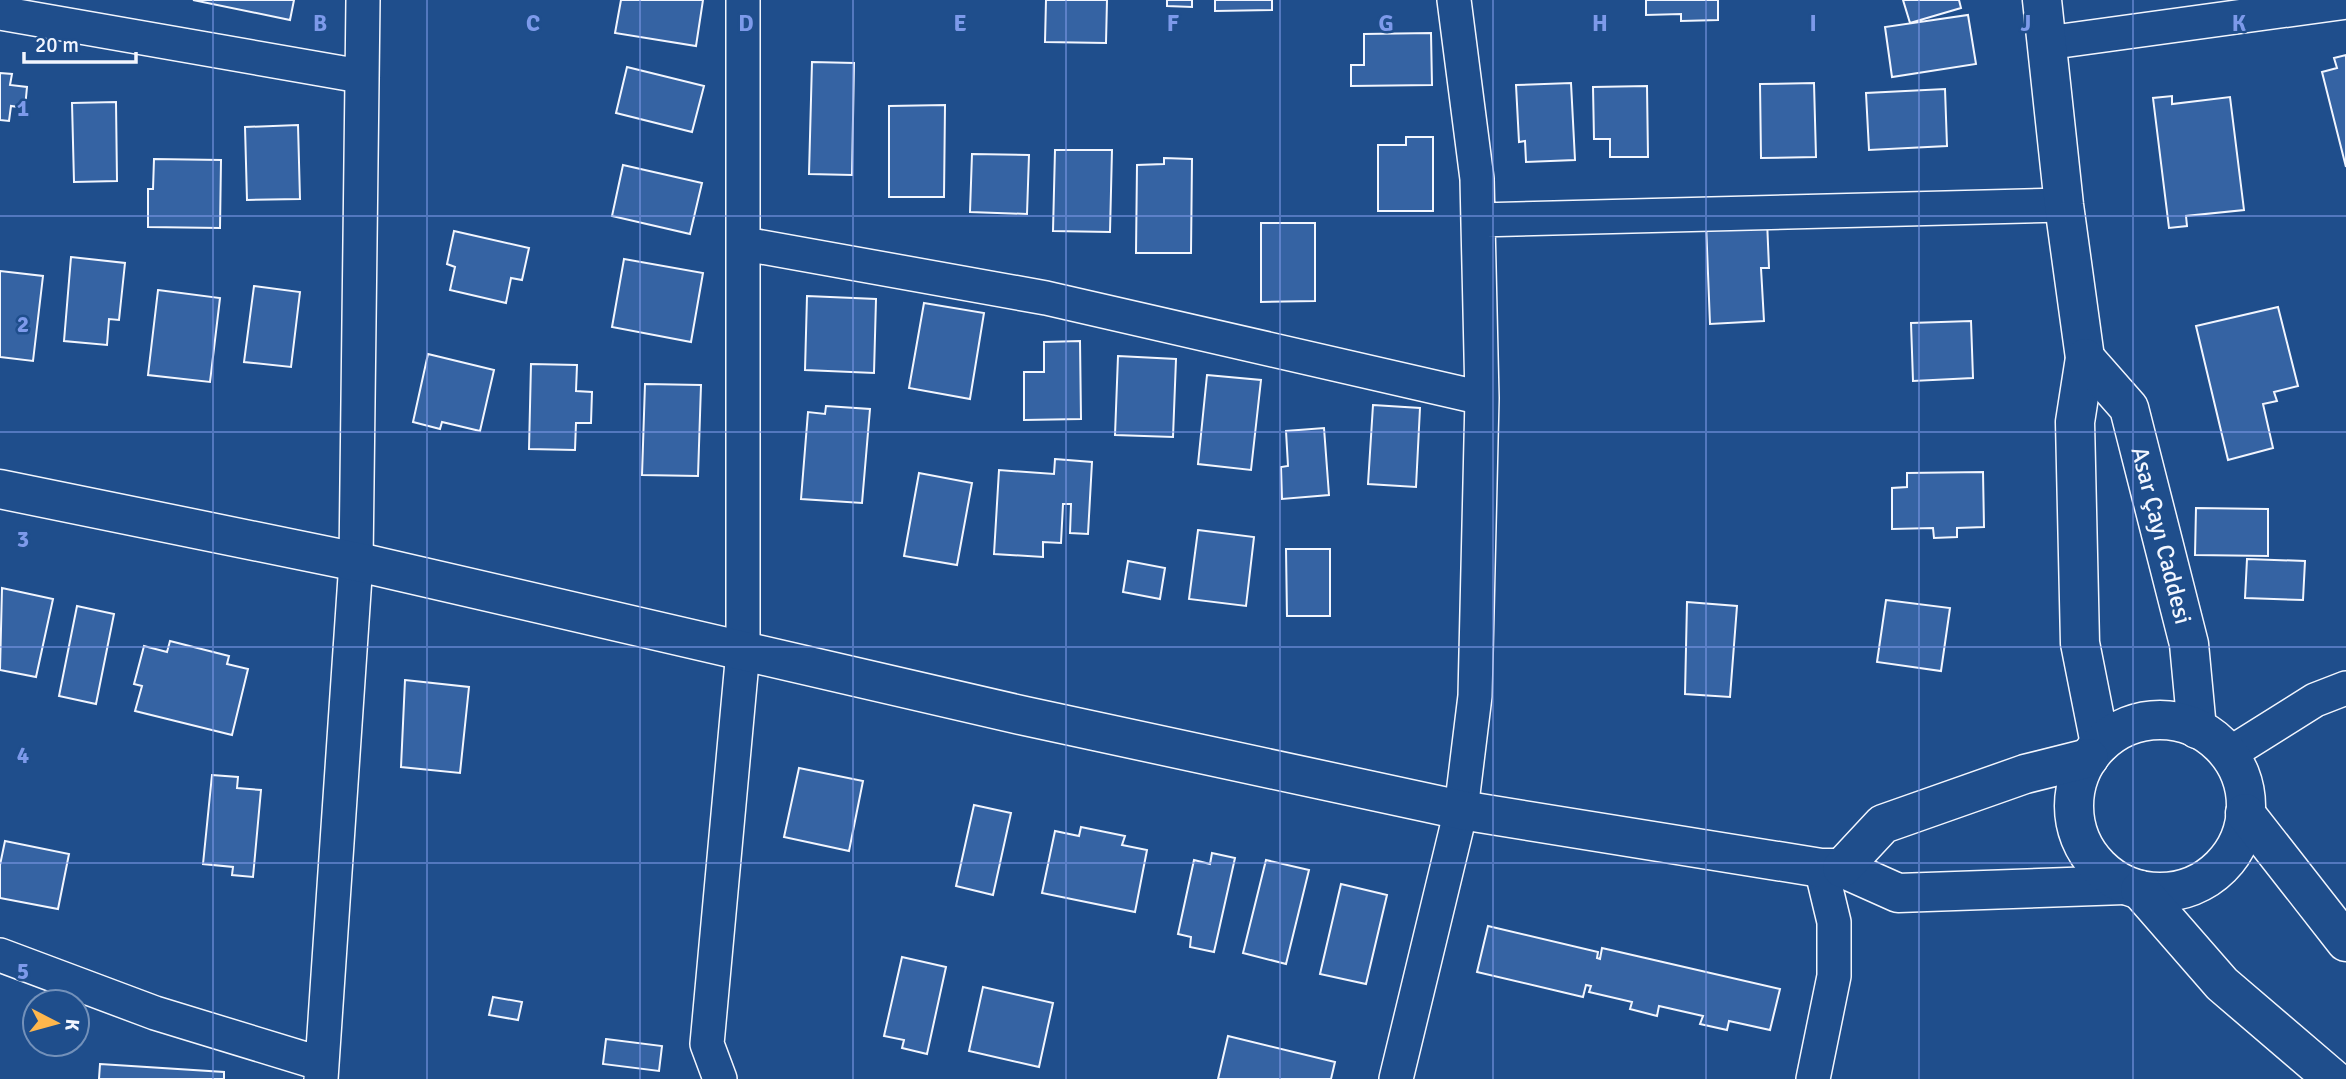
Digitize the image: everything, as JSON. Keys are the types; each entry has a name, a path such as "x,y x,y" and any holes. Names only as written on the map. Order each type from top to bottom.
{"street":[{"path":"0,955 322,1072 356,562 363,0"},
{"path":"720,1079 707,1044 743,651 743,0"},
{"path":"1396,1079 1461,810 1475,696 1482,398 1477,179 1454,0"},
{"path":"2042,0 2064,205 2085,358 2075,422 2080,643 2094,751"},
{"path":"2047,43 2346,2"},
{"path":"0,13 360,76"},
{"path":"1478,220 2064,205"},
{"path":"745,244 1046,298 1482,398"},
{"name":"Asar Çayı Caddesi","path":"2085,358 2129,408 2189,644 2197,729"},
{"path":"0,489 356,562 1025,716 1461,810 1831,868 1898,892 2132,887 2161,893 2182,890 2219,869 2232,853 2241,833 2245,792 2229,754 2214,739 2177,722 2146,722 2117,732 2094,751 2079,777 2074,798 2075,820 2092,859 2132,887 2222,984 2333,1079"},
{"path":"2229,754 2315,700 2346,688"},
{"path":"1831,868 1883,824 2094,751"},
{"path":"2245,813 2346,943"},
{"path":"1813,1079 1834,976 1831,868"}],"building":[{"path":"193,0 294,0 290,20"},
{"path":"621,0 703,0 696,46 615,33"},
{"path":"1046,0 1107,0 1106,43 1045,42"},
{"path":"1167,0 1192,0 1192,7 1167,6"},
{"path":"1215,0 1272,0 1272,10 1215,11"},
{"path":"1646,0 1718,0 1718,20 1681,21 1681,14 1646,15"},
{"path":"1903,0 1959,0 1961,8 1910,23"},
{"path":"1968,15 1976,64 1892,77 1885,27"},
{"path":"1431,33 1432,85 1351,86 1351,65 1364,65 1364,34"},
{"path":"2346,55 2346,167 2322,72 2337,68 2334,58"},
{"path":"812,62 854,63 852,175 809,174"},
{"path":"627,67 704,86 692,132 616,113"},
{"path":"0,73 12,74 10,85 27,87 25,108 11,106 9,121 0,120"},
{"path":"1571,83 1575,160 1526,162 1525,141 1519,142 1516,85"},
{"path":"1814,83 1816,157 1761,158 1760,84"},
{"path":"1647,86 1648,157 1610,157 1610,139 1594,139 1593,87"},
{"path":"1945,89 1947,146 1869,150 1866,93"},
{"path":"2172,96 2172,104 2230,97 2244,210 2186,216 2187,226 2169,228 2153,98"},
{"path":"116,102 117,181 74,182 72,103"},
{"path":"945,105 944,197 889,197 889,106"},
{"path":"298,125 300,199 247,200 245,127"},
{"path":"1406,137 1433,137 1433,211 1378,211 1378,145 1406,145"},
{"path":"1055,150 1112,150 1110,232 1053,231"},
{"path":"972,154 1029,155 1027,214 970,212"},
{"path":"1164,158 1192,159 1191,253 1136,253 1137,165 1164,164"},
{"path":"154,159 221,160 220,228 148,227 148,189 153,189"},
{"path":"623,165 702,183 690,234 612,216"},
{"path":"1767,220 1769,268 1761,268 1764,321 1710,324 1706,223"},
{"path":"1261,223 1315,223 1315,301 1261,302"},
{"path":"454,231 529,248 522,280 511,278 506,303 450,290 455,267 447,264"},
{"path":"71,257 125,263 119,320 109,319 107,345 64,341"},
{"path":"624,259 703,273 691,342 612,327"},
{"path":"0,271 43,276 33,361 0,357"},
{"path":"254,286 300,292 291,367 244,362"},
{"path":"158,290 220,298 210,382 148,375"},
{"path":"807,296 876,299 874,373 805,370"},
{"path":"924,303 984,313 970,399 909,388"},
{"path":"2278,307 2298,386 2274,392 2277,401 2263,404 2273,448 2228,460 2196,326"},
{"path":"1971,321 1973,378 1913,381 1911,323"},
{"path":"1080,341 1081,419 1024,420 1024,372 1044,372 1044,342"},
{"path":"428,354 494,370 480,431 442,422 440,429 413,422"},
{"path":"1118,356 1176,359 1173,437 1115,435"},
{"path":"531,364 577,365 576,391 592,392 591,423 576,423 575,450 529,449"},
{"path":"1207,375 1261,380 1251,470 1198,464"},
{"path":"645,384 701,385 698,476 642,475"},
{"path":"1373,405 1420,408 1416,487 1368,484"},
{"path":"826,406 870,409 862,503 801,499 808,412 825,414"},
{"path":"1324,428 1329,495 1282,499 1281,467 1288,466 1286,431"},
{"path":"1055,459 1092,462 1088,534 1070,533 1071,504 1063,504 1061,543 1043,542 1043,557 994,554 999,470 1054,474"},
{"path":"1983,472 1984,527 1957,528 1957,537 1934,538 1933,528 1892,529 1892,488 1907,487 1907,473"},
{"path":"919,473 972,483 957,565 904,556"},
{"path":"2196,508 2268,509 2268,556 2195,555"},
{"path":"1198,530 1254,537 1246,606 1189,599"},
{"path":"1286,549 1330,549 1330,616 1287,616"},
{"path":"2247,559 2305,561 2303,600 2245,598"},
{"path":"1128,561 1165,568 1160,599 1123,592"},
{"path":"2,588 53,599 36,677 0,670"},
{"path":"1886,600 1950,608 1941,671 1877,662"},
{"path":"1687,602 1737,606 1730,697 1685,694"},
{"path":"77,606 114,614 96,704 59,696"},
{"path":"170,641 229,656 227,664 248,669 232,735 135,711 142,686 134,684 144,646 167,652"},
{"path":"405,680 469,687 460,773 401,767"},
{"path":"799,768 863,781 849,851 784,837"},
{"path":"212,775 238,777 237,788 261,790 253,877 232,875 233,867 203,864"},
{"path":"974,805 1011,813 993,895 956,886"},
{"path":"1081,827 1125,836 1122,845 1147,850 1135,912 1042,893 1055,831 1079,836"},
{"path":"5,841 69,854 58,909 0,898 0,865"},
{"path":"1212,853 1235,858 1214,952 1190,947 1191,937 1178,934 1194,860 1210,864"},
{"path":"1266,860 1309,870 1286,964 1243,953"},
{"path":"1341,884 1387,895 1366,984 1320,974"},
{"path":"1488,926 1598,952 1597,958 1600,959 1602,948 1780,989 1770,1030 1729,1021 1727,1030 1700,1024 1703,1016 1659,1006 1657,1016 1630,1009 1632,1002 1589,992 1591,986 1586,985 1583,997 1477,972"},
{"path":"902,957 946,967 927,1054 902,1048 904,1040 884,1036"},
{"path":"983,987 1053,1003 1039,1067 969,1051"},
{"path":"493,997 522,1002 518,1020 489,1015"},
{"path":"1228,1036 1335,1062 1331,1079 1218,1079"},
{"path":"606,1039 662,1046 659,1071 603,1064"},
{"path":"100,1064 224,1072 224,1079 99,1079"}]}
